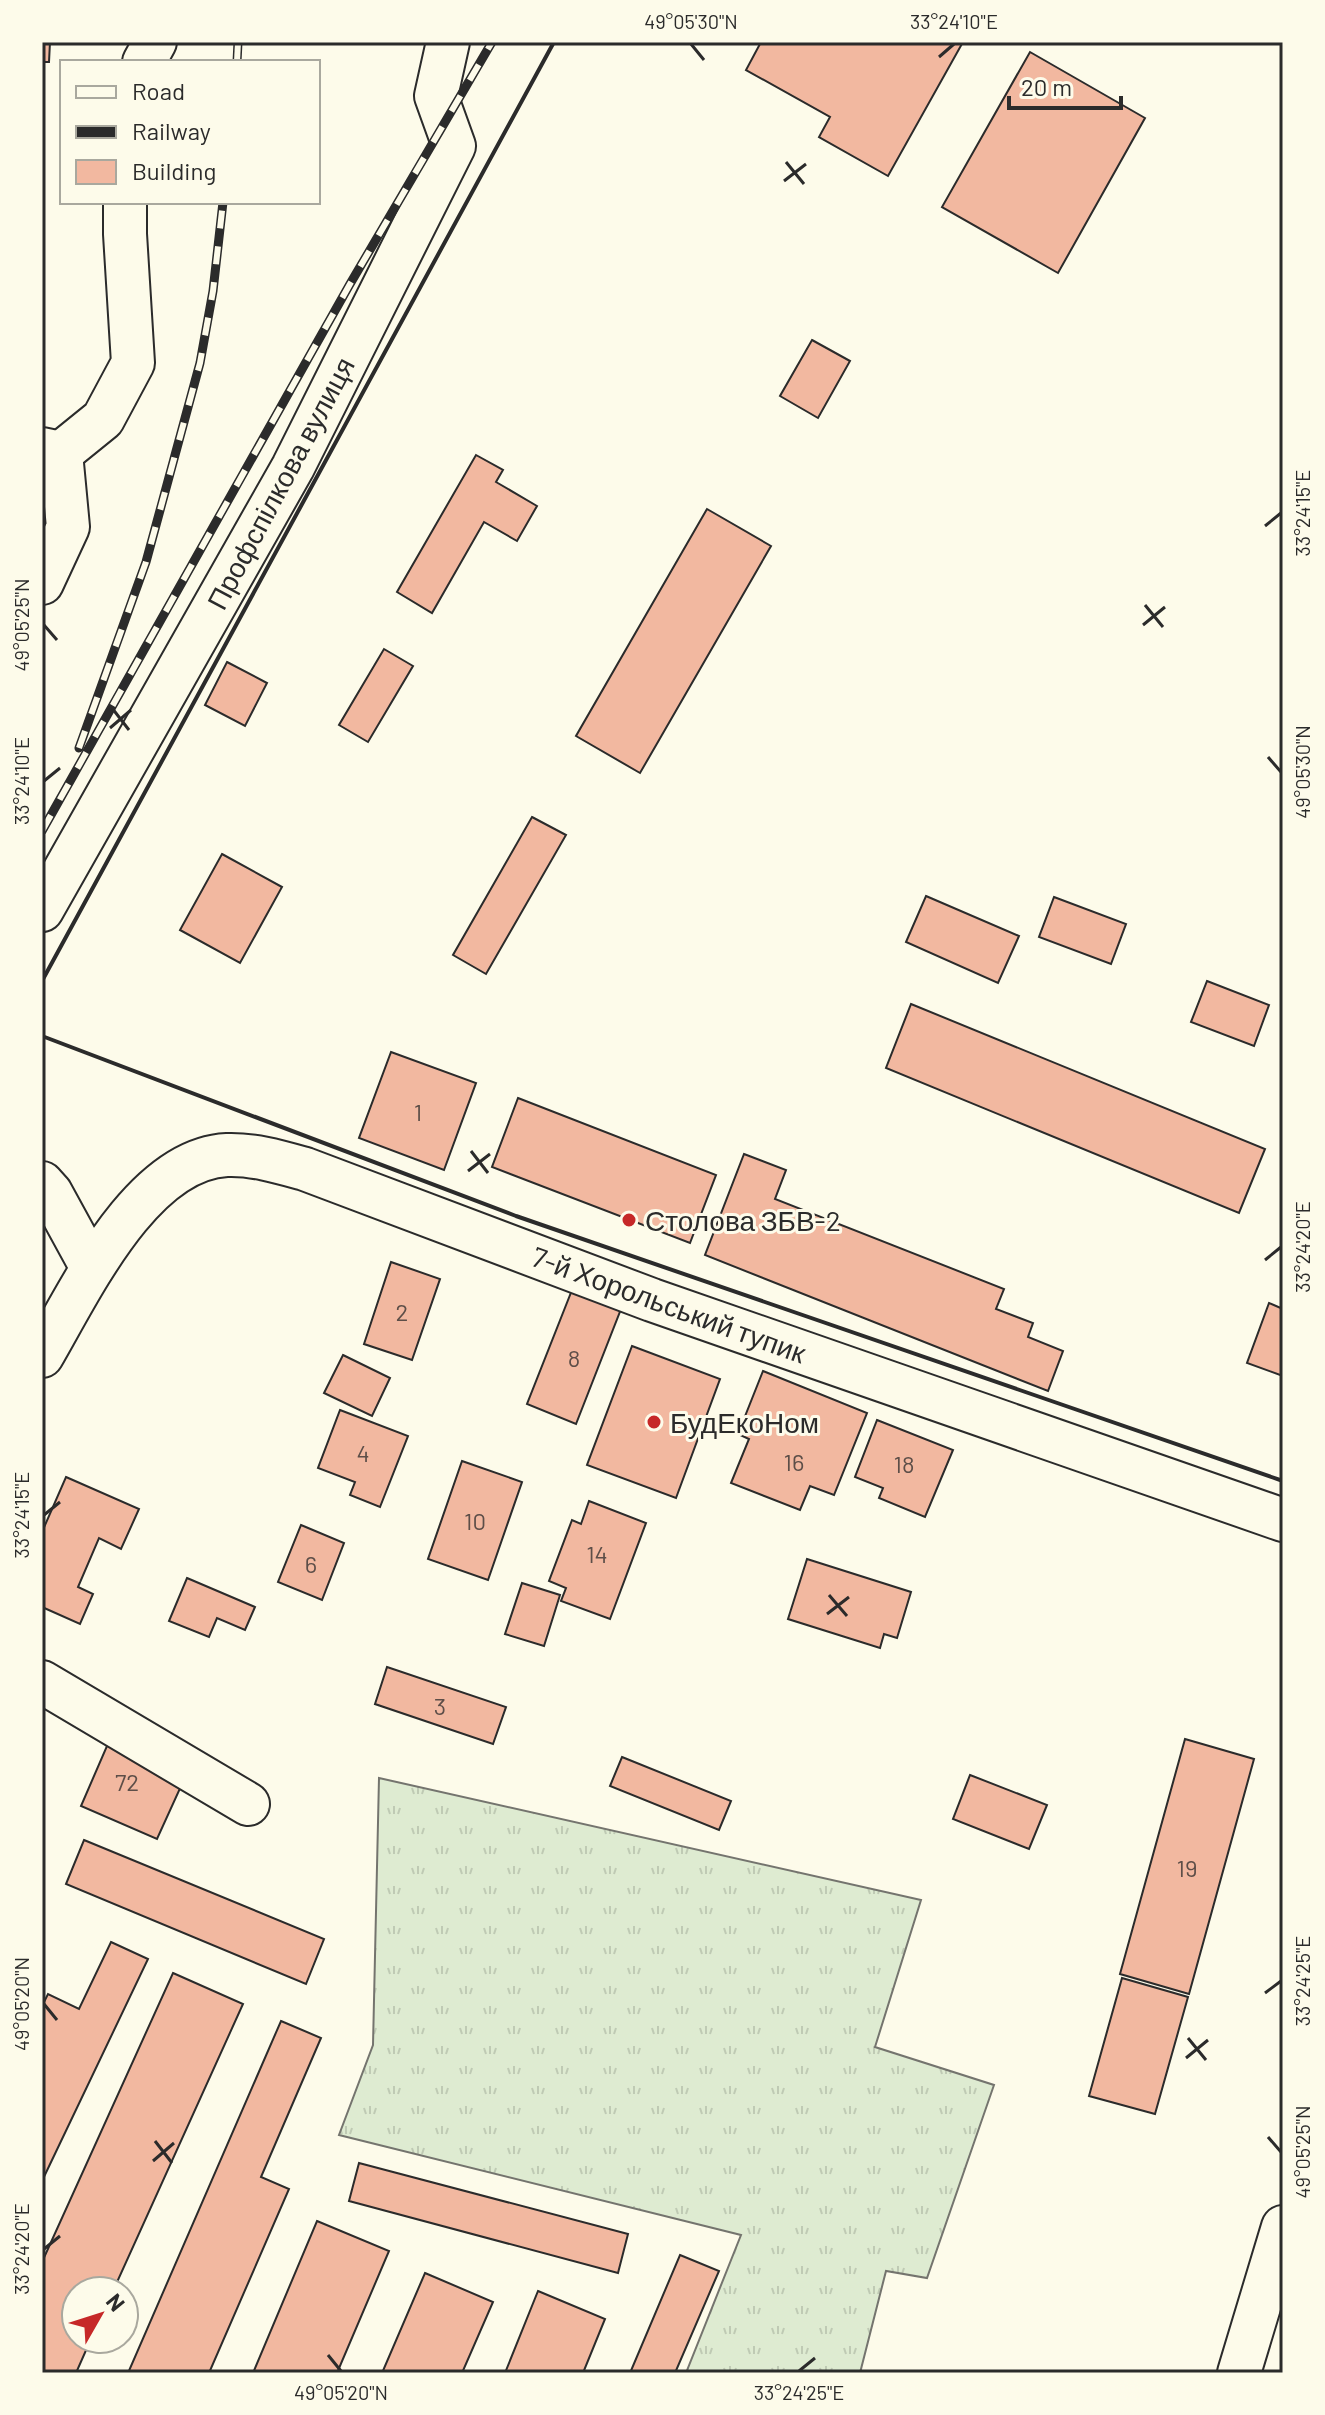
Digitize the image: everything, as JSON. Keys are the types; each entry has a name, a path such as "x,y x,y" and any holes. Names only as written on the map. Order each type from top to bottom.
{"street":[{"path":"145,60 155,42"},
{"name":"Профспілкова вулиця","path":"42,910 293,467 454,146 436,96 425,42"},
{"path":"436,96 448,42"},
{"path":"42,583 68,527 52,451 103,419 133,363 125,204"},
{"name":"7-й Хорольський тупик","path":"92,1268 140,1202 166,1177 193,1163 225,1155 267,1158 305,1169 652,1300 1283,1520"},
{"path":"42,1183 51,1193 92,1268 42,1356"},
{"path":"42,1682 248,1804"},
{"path":"1239,2373 1283,2227"}],"green space":[{"path":"379,1778 921,1900 875,2047 994,2085 927,2278 886,2271 860,2373 686,2373 741,2235 339,2135 373,2045"}],"building":[{"path":"42,42 50,42 49,62 42,62"},
{"path":"761,42 963,42 888,176 819,137 830,117 746,70"},
{"path":"1030,52 1145,118 1058,273 942,207"},
{"path":"812,340 850,361 818,418 780,396"},
{"path":"476,455 503,470 496,482 537,506 517,541 484,522 432,613 397,592"},
{"path":"707,509 771,546 640,773 576,736"},
{"path":"384,649 413,666 368,742 339,725"},
{"path":"227,662 267,683 245,726 205,705"},
{"path":"532,817 566,835 486,974 453,955"},
{"path":"222,854 282,887 240,963 180,930"},
{"path":"926,896 1019,936 998,983 906,942"},
{"path":"1054,897 1126,924 1111,964 1039,937"},
{"path":"1207,981 1269,1005 1254,1046 1191,1022"},
{"path":"911,1004 1265,1149 1239,1213 886,1068"},
{"path":"391,1052 476,1083 444,1170 359,1138"},
{"path":"518,1098 716,1175 690,1243 492,1167"},
{"path":"744,1154 786,1170 775,1199 1004,1289 996,1309 1033,1323 1028,1337 1063,1351 1048,1391 705,1255"},
{"path":"391,1262 440,1279 412,1360 364,1344"},
{"path":"572,1290 621,1309 576,1424 527,1404"},
{"path":"1269,1303 1283,1309 1283,1376 1247,1363"},
{"name":"БудЕкоНом","path":"632,1346 720,1379 676,1498 587,1465"},
{"path":"343,1355 390,1378 372,1416 324,1393"},
{"path":"763,1371 867,1413 834,1495 810,1486 800,1510 731,1483 749,1439 738,1434"},
{"path":"340,1410 408,1436 380,1507 350,1495 355,1482 318,1468"},
{"path":"877,1420 953,1450 925,1517 879,1498 883,1488 855,1477"},
{"path":"462,1461 522,1482 488,1580 428,1559"},
{"path":"66,1477 139,1509 121,1549 99,1538 78,1587 93,1594 80,1624 42,1607 42,1532"},
{"path":"589,1501 646,1523 610,1619 561,1601 566,1588 549,1581 572,1520 581,1524"},
{"path":"301,1525 344,1543 322,1600 278,1582"},
{"path":"807,1559 911,1592 897,1638 884,1634 880,1648 788,1619"},
{"path":"187,1578 255,1607 245,1630 217,1618 209,1637 169,1621"},
{"path":"522,1583 560,1595 544,1646 505,1634"},
{"path":"387,1667 506,1707 493,1744 375,1704"},
{"path":"110,1739 187,1773 157,1839 81,1806"},
{"path":"1185,1739 1254,1759 1189,1994 1120,1974"},
{"path":"622,1757 731,1801 719,1830 610,1786"},
{"path":"970,1775 1047,1805 1029,1849 953,1819"},
{"path":"84,1840 324,1939 306,1984 66,1884"},
{"path":"111,1942 148,1959 42,2181 42,2006 48,1994 79,2009"},
{"path":"173,1973 243,2004 120,2275 60,2275 60,2355 84,2355 76,2373 42,2373 42,2262"},
{"path":"1122,1978 1188,1997 1155,2114 1089,2096"},
{"path":"281,2021 321,2038 261,2177 289,2189 209,2373 128,2373 136,2355 140,2355 140,2345"},
{"path":"359,2163 628,2234 618,2273 349,2201"},
{"path":"317,2221 389,2251 337,2373 253,2373"},
{"path":"680,2255 719,2271 675,2373 630,2373"},
{"path":"425,2273 493,2302 462,2373 382,2373"},
{"path":"538,2291 605,2319 583,2373 505,2373"}],"railway":[{"path":"237,60 238,42"},
{"path":"42,831 350,284 492,42"},
{"path":"79,748 146,562 200,363 213,291 223,204"}],"wall":[{"path":"42,981 554,42"},
{"path":"42,1036 516,1216 1283,1481"}],"place":[{"name":"Столова ЗБВ-2","path":"629,1220"},
{"name":"БудЕкоНом","path":"654,1422"}]}
